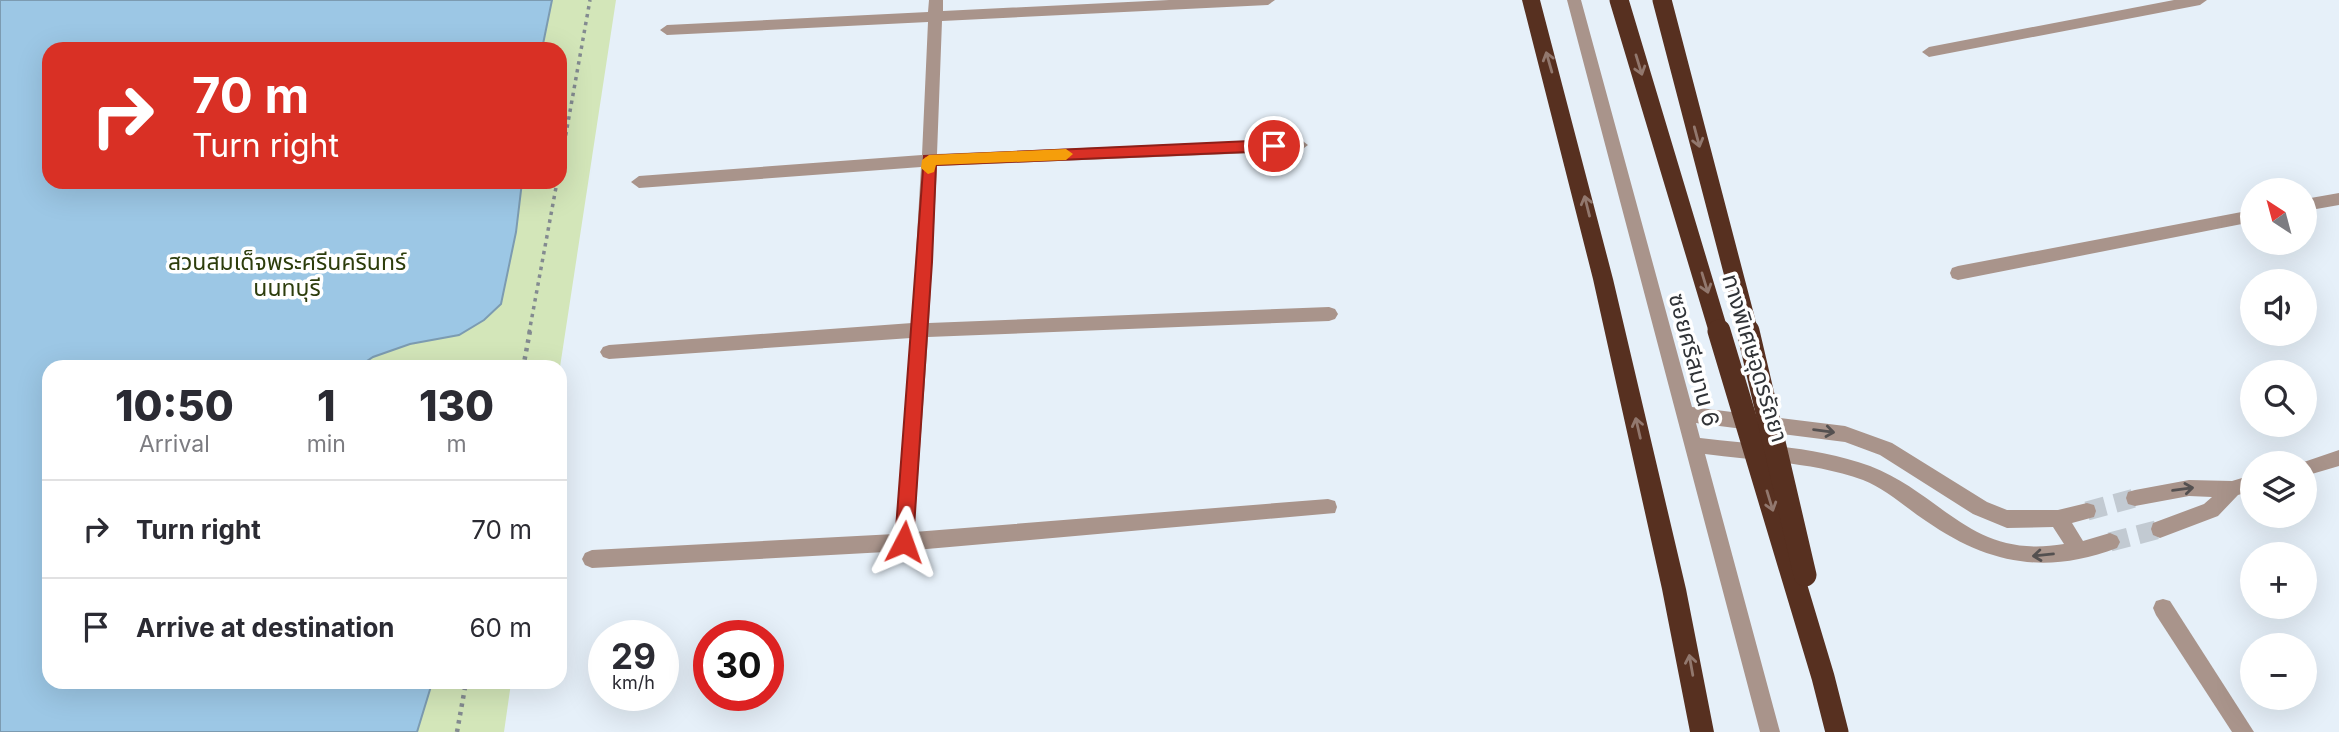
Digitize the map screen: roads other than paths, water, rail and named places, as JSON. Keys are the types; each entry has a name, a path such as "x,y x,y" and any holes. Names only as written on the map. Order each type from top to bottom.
{"highway":[{"path":"1531,0 1594,233 1689,657 1702,732"},
{"name":"ทางพิเศษอุดรรัถยา","path":"1619,0 1824,677 1837,732"},
{"path":"1662,0 1758,369 1797,534 1824,677"}],"street":[{"path":"667,30 935,8 1268,0"},
{"name":"ซอยศรีสมาน 6","path":"1574,0 1770,732"},
{"path":"1929,52 2200,0"},
{"path":"904,542 920,330 935,8"},
{"path":"639,182 929,160 1300,145"},
{"path":"2317,203 2339,199"},
{"path":"1958,273 2240,218"},
{"path":"609,352 920,330 1329,314"},
{"path":"1683,414 1845,433 1885,449 1979,509 2007,519 2058,517 2087,510"},
{"path":"1692,445 1837,465 1868,474 1894,488 1957,533 1986,547 2032,557 2079,551 2110,542"},
{"path":"2317,464 2339,458"},
{"path":"2135,498 2189,488 2232,489 2240,487"},
{"path":"2160,529 2211,510 2232,489"},
{"path":"592,559 904,542 1328,508"},
{"path":"2058,517 2079,551"},
{"path":"2163,608 2244,732"}],"water":[{"name":"สวนสมเด็จพระศรีนครินทร์ นนทบุรี","path":"0,0 552,0 543,42 42,42 42,189 521,189 516,232 501,304 484,320 459,335 410,344 368,360 42,360 42,689 430,689 417,732 0,732"}],"tunnel":[{"path":"2087,511 2135,498"},
{"path":"2110,542 2160,529"}]}
